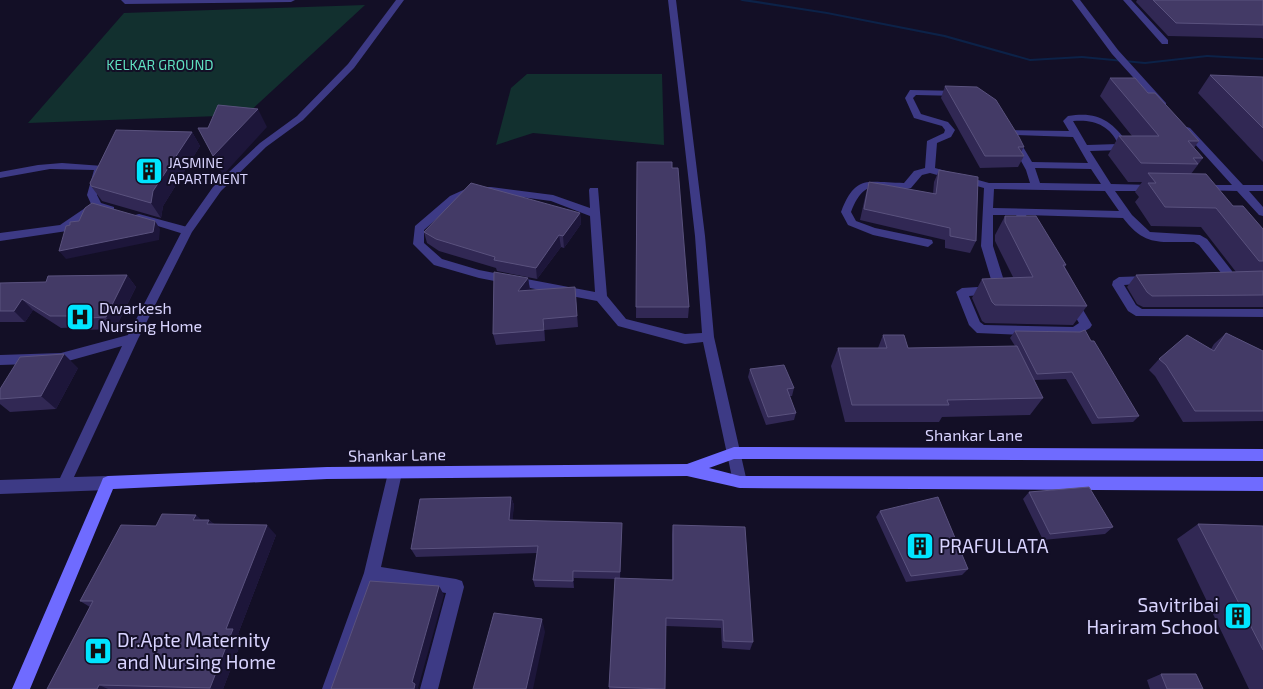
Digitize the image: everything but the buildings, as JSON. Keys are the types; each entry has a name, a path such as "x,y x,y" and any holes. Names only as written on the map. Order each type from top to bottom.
{"street":[{"path":"125,0 125,2 291,0"},
{"path":"64,484 132,339 187,231 216,189 263,145 300,118 351,66 400,0"},
{"path":"672,0 700,236 708,336 740,482"},
{"path":"1076,0 1115,52 1168,110"},
{"path":"1127,0 1165,42"},
{"path":"930,170 932,141 948,135 950,130 945,124 917,116 909,98 913,92 965,93"},
{"path":"1084,148 1122,147 1123,143 1107,122 1100,119 1071,118 1068,121 1084,148 1136,229 1147,236 1196,238 1203,242 1228,274 1228,278 1208,278"},
{"path":"1181,124 1263,213"},
{"path":"1036,186 1029,165 1008,128 1076,134"},
{"path":"0,175 28,168 65,165 100,168 92,195 96,205"},
{"path":"1029,165 1096,166"},
{"path":"928,242 873,231 852,223 846,212 854,190 861,185 907,186 918,173 930,170 990,186 1165,188"},
{"path":"990,186 987,246 1000,284 998,290 962,292 975,325 981,330 1075,332 1086,325 1066,292"},
{"path":"1193,188 1263,188"},
{"path":"596,214 553,198 492,190 470,190 454,198 419,230 418,244 438,262 479,274 601,297"},
{"path":"594,190 601,297 622,323 685,339 708,336"},
{"path":"96,205 187,231"},
{"path":"0,237 63,228 96,205"},
{"path":"988,211 1127,215"},
{"path":"1019,212 1037,241"},
{"path":"1158,280 1119,281 1118,286 1132,308 1140,313 1263,313"},
{"path":"0,360 61,358 132,339"},
{"name":"Shankar Lane","path":"687,470 734,453 1263,455"},
{"name":"Shankar Lane","path":"108,483 327,473 687,470 740,482 1263,484"},
{"path":"331,689 372,573 394,472"},
{"path":"0,487 108,483 21,689"},
{"path":"372,573 456,587 429,689"}],"green space":[{"name":"KELKAR GROUND","path":"365,5 246,115 28,123 124,13"},
{"path":"527,74 662,74 664,145 533,133 496,145 511,88"}],"waterway":[{"path":"742,0 827,13 945,36 1030,60 1082,57 1145,63 1207,56 1263,59"}],"place":[{"name":"JASMINE APARTMENT","path":"149,171"},
{"name":"Dwarkesh Nursing Home","path":"80,317"},
{"name":"PRAFULLATA","path":"920,546"},
{"name":"Savitribai Hariram School","path":"1238,616"},
{"name":"Dr.Apte Maternity and Nursing Home","path":"98,651"}]}
